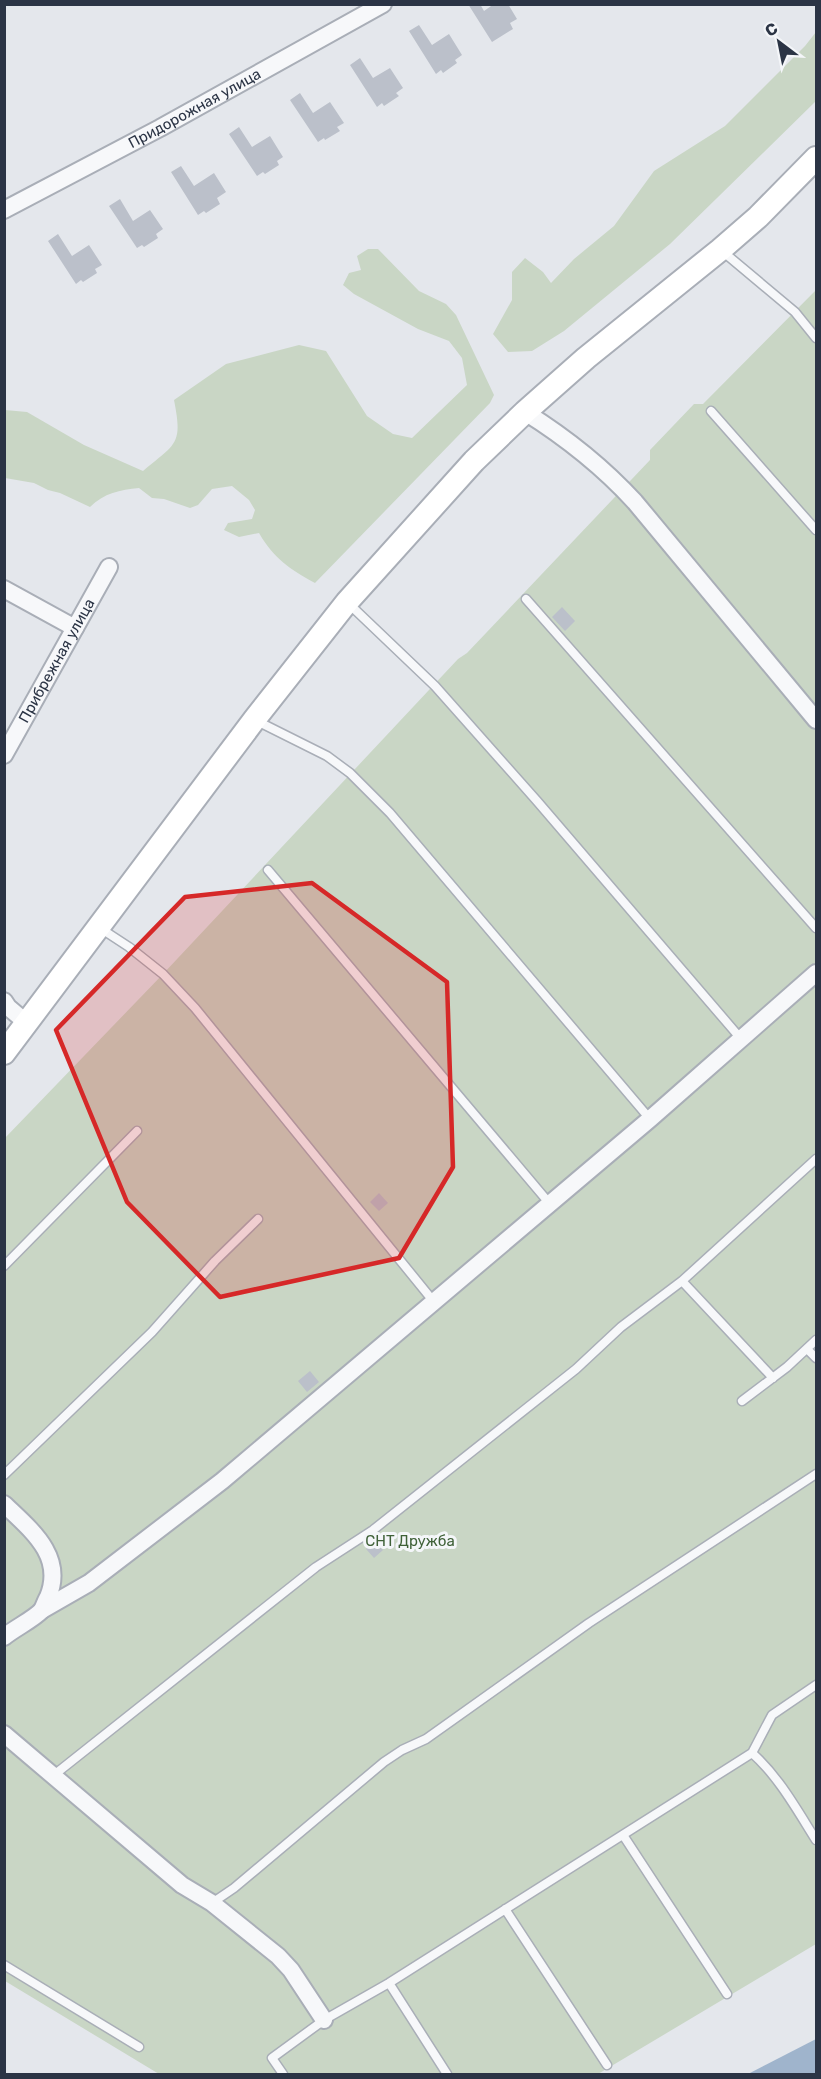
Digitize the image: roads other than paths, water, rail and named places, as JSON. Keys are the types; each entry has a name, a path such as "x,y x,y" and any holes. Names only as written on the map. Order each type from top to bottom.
{"main road":[{"path":"4,1053 254,720 347,602 474,461 586,358 758,217 816,158"}],"street":[{"name":"Придорожная улица","path":"4,210 160,129 384,4"},
{"path":"525,412 550,428 610,475 816,720"},
{"name":"Прибрежная улица","path":"4,756 109,567"},
{"path":"4,589 75,628"},
{"path":"4,1637 42,1610 88,1583 222,1481 650,1119 816,973"},
{"path":"4,1001 28,1024"},
{"path":"4,1504 36,1535 48,1553 53,1571 51,1589 42,1610"},
{"path":"4,1734 182,1884 212,1904 278,1956 291,1970 324,2020"}],"lane":[{"path":"720,250 795,312 816,338"},
{"path":"711,411 816,530"},
{"path":"526,599 816,928"},
{"path":"347,602 435,686 742,1040"},
{"path":"254,720 327,756 358,781 390,813 650,1119"},
{"path":"268,870 550,1204"},
{"path":"99,928 129,947 163,974 195,1008 434,1302"},
{"path":"4,1266 137,1131"},
{"path":"54,1775 316,1567 374,1530 576,1369 621,1327 682,1281 816,1159"},
{"path":"4,1475 152,1332 215,1261 258,1219"},
{"path":"682,1281 773,1378"},
{"path":"742,1401 773,1378 816,1340"},
{"path":"807,1349 816,1358"},
{"path":"212,1904 384,1762 402,1750 426,1739 589,1623 816,1474"},
{"path":"283,2074 272,2058 324,2020 389,1983 752,1753 772,1715 816,1685"},
{"path":"752,1753 776,1778 816,1840"},
{"path":"623,1835 727,1994"},
{"path":"505,1909 606,2065"},
{"path":"4,1965 139,2047"},
{"path":"389,1983 447,2074"}],"water":[{"path":"816,2039 816,2074 748,2074"}],"park label":[{"name":"СНТ Дружба","path":"410,1541"}]}
